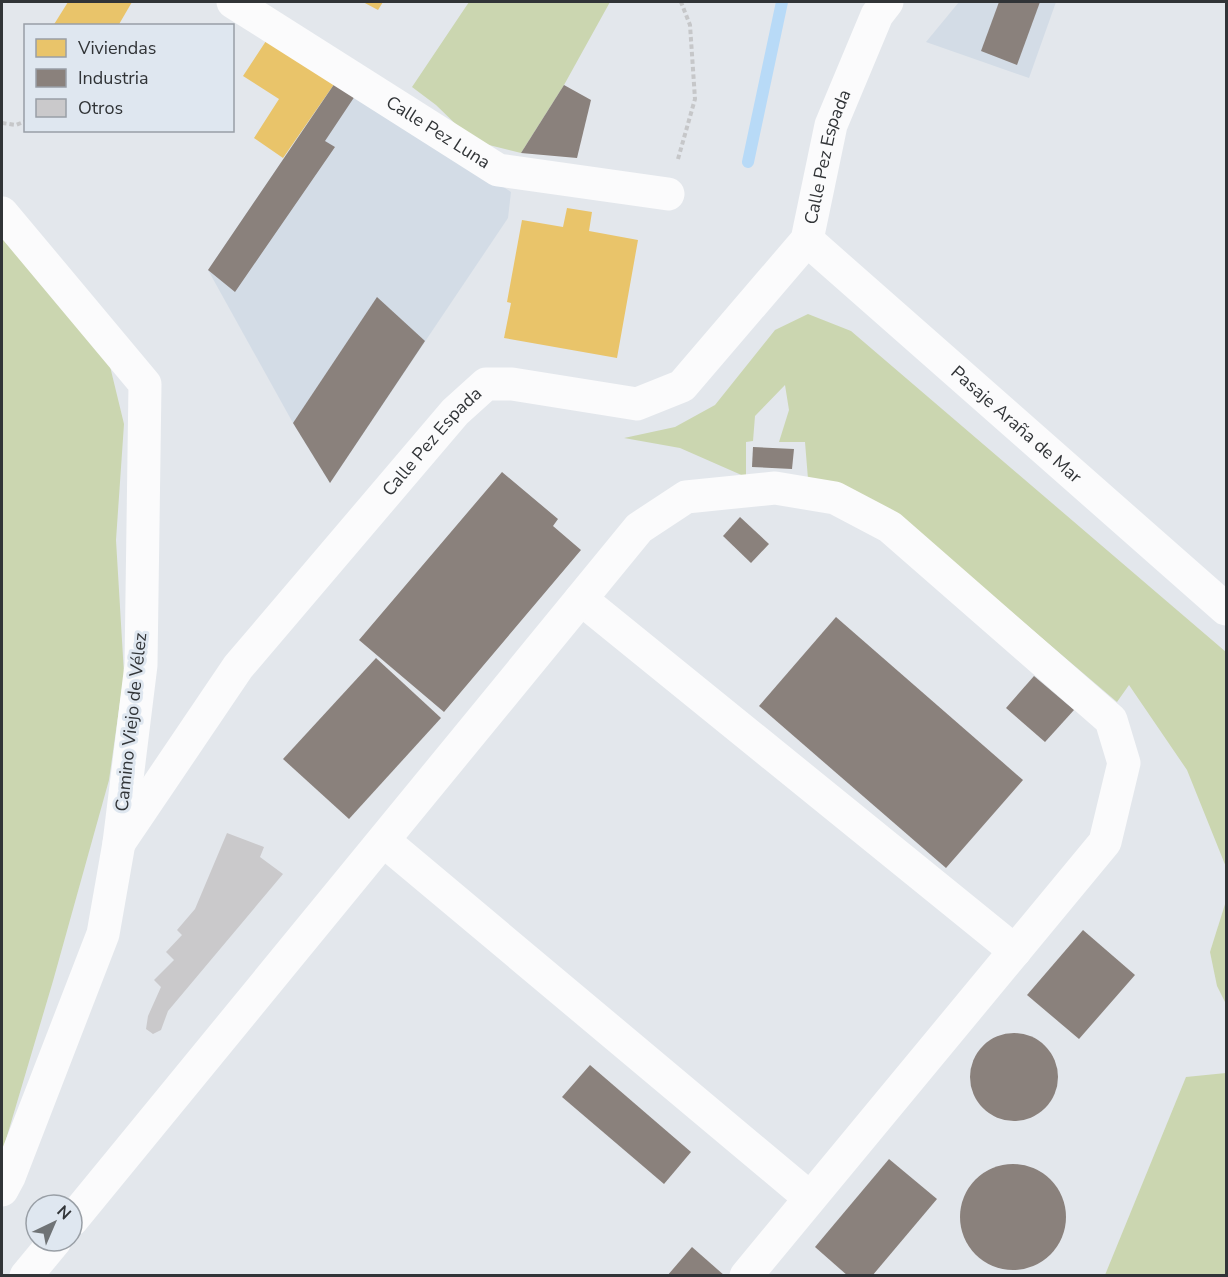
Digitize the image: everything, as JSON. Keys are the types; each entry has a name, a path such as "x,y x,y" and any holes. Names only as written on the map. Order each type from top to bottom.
{"street":[{"name":"Calle Pez Luna","path":"233,2 498,170 668,194"},
{"name":"Calle Pez Espada","path":"119,843 238,667 455,412 486,384 512,384 637,404 682,386 807,240 831,125 877,15 887,2"},
{"name":"Camino Viejo de Vélez","path":"2,213 145,384 141,665 119,843 103,934 2,1190"},
{"name":"Pasaje Araña de Mar","path":"807,240 1227,609"},
{"path":"84,1205 639,528 686,497 775,488 836,498 890,527 1111,720 1124,763 1105,842 746,1275"},
{"path":"581,598 1015,951"},
{"path":"384,841 810,1198"},
{"path":"28,1275 45,1253"}],"path":[{"path":"668,194 695,99 690,25 681,2"},
{"path":"2,123 16,125 24,122"}],"shaded area":[{"path":"959,2 1056,2 1029,78 926,42"},
{"path":"337,80 511,192 508,218 330,483 293,423 208,270"}],"green space":[{"path":"469,2 610,2 564,85 521,153 473,141 436,105 412,87"},
{"path":"2,238 108,358 124,424 116,540 124,674 109,780 2,1153"},
{"path":"808,314 851,331 1226,652 1226,867 1187,770 1129,685 1117,702 900,517 808,479 805,442 779,442 789,410 785,385 755,416 753,441 746,442 746,477 680,448 624,438 675,427 715,405 775,330"},
{"path":"1226,901 1226,1004 1217,986 1210,952"},
{"path":"1226,1073 1226,1275 1105,1275 1186,1077"}],"building: Viviendas":[{"path":"68,2 132,2 119,24 54,24"},
{"path":"363,2 383,2 378,10"},
{"path":"266,41 337,80 283,158 254,138 279,99 243,76"},
{"path":"567,208 592,212 589,231 638,240 617,358 504,338 511,303 507,302 522,220 563,227"}],"building: Industria":[{"path":"999,2 1040,2 1017,65 981,51"},
{"path":"337,80 357,93 325,141 335,147 235,292 208,270"},
{"path":"564,85 591,100 577,158 521,153"},
{"path":"377,297 425,341 330,483 293,423"},
{"path":"753,447 794,449 792,469 752,467"},
{"path":"502,472 558,519 553,526 581,550 444,712 359,640"},
{"path":"740,517 769,544 751,563 723,536"},
{"path":"836,617 1023,780 946,868 759,706"},
{"path":"376,658 441,718 349,819 283,759"},
{"path":"1034,676 1074,710 1045,742 1006,708"},
{"path":"1083,930 1135,975 1079,1039 1027,995"},
{"path":"1014,1033 1031,1037 1045,1046 1054,1060 1058,1077 1054,1094 1045,1108 1031,1117 1014,1121 997,1117 983,1108 974,1094 970,1077 974,1060 983,1046 997,1037"},
{"path":"590,1065 691,1152 664,1184 562,1097"},
{"path":"889,1159 937,1199 872,1276 848,1276 815,1247"},
{"path":"1013,1164 1033,1168 1050,1180 1062,1197 1066,1217 1062,1237 1050,1254 1033,1266 1013,1270 993,1266 976,1254 964,1237 960,1217 964,1197 976,1180 993,1168"},
{"path":"692,1247 725,1276 667,1276"}],"building: Otros":[{"path":"227,833 264,847 260,857 283,874 168,1011 161,1030 153,1034 146,1029 148,1016 161,987 154,980 174,960 166,952 182,935 177,930 195,909"}],"waterway":[{"path":"748,162 782,2"}]}
